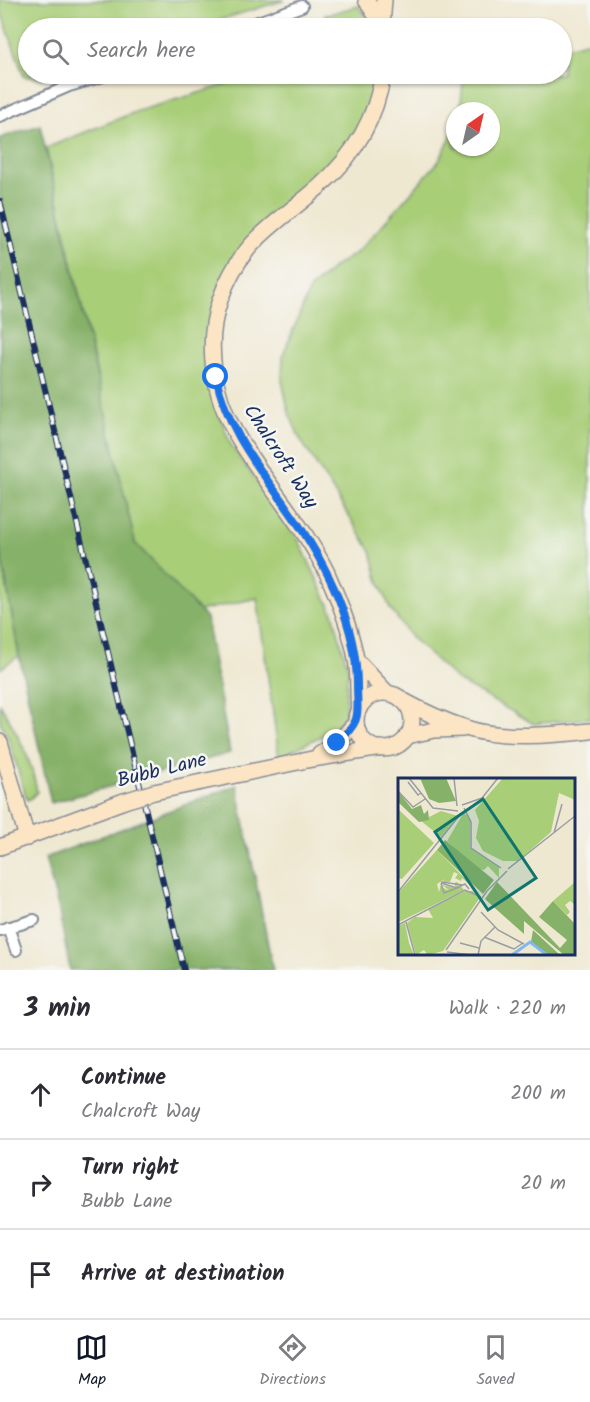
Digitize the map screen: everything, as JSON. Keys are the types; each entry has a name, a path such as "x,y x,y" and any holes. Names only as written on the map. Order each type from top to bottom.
{"street":[{"path":"366,0 377,18"},
{"path":"383,18 384,0"},
{"path":"269,18 302,6"},
{"path":"4,114 78,84"},
{"name":"Chalcroft Way","path":"357,716 357,661 341,608 314,549 235,433 228,418 216,377 213,347 220,301 233,270 254,241 278,218 320,186 353,151 374,111 381,84"},
{"name":"Chalcroft Way","path":"357,661 387,693"},
{"path":"466,729 387,693 380,693 367,699 357,716 362,738 367,743 382,748 393,747 407,736 434,730 466,729 549,736 590,731"},
{"path":"402,700 407,706 412,721 407,736"},
{"name":"Bubb Lane","path":"312,759 337,743 357,716"},
{"path":"0,742 27,838"},
{"name":"Bubb Lane","path":"0,847 154,792 312,759 382,748"},
{"path":"16,950 4,929 34,920"}],"green space":[{"path":"0,0 285,0 226,18 18,18 18,60 0,8"},
{"path":"358,6 367,18 326,18 325,15"},
{"path":"590,41 590,718 534,724 458,681 410,636 390,608 378,579 371,551 300,439 289,413 282,381 283,355 310,289 334,267 355,254 439,161 446,147 446,156 500,156 500,102 461,102 463,84 572,84 572,46"},
{"path":"228,84 375,84 359,131 332,166 269,218 221,281 213,398 231,445 299,541 333,613 348,668 345,715 333,730 279,757 257,598 199,611 135,543 46,148 138,111"},
{"path":"40,125 135,543 206,618 230,753 51,803 19,656 0,547 0,138"},
{"path":"0,547 19,656 0,669"},
{"path":"0,704 23,746 35,780 37,792 27,800 8,737 0,722"},
{"path":"237,785 273,970 70,970 58,906 45,858"}],"railway":[{"path":"0,201 184,970"}],"route":[{"path":"216,377 223,404 235,433 310,541 327,574 347,626 357,661 358,709 356,723 337,743"}]}
